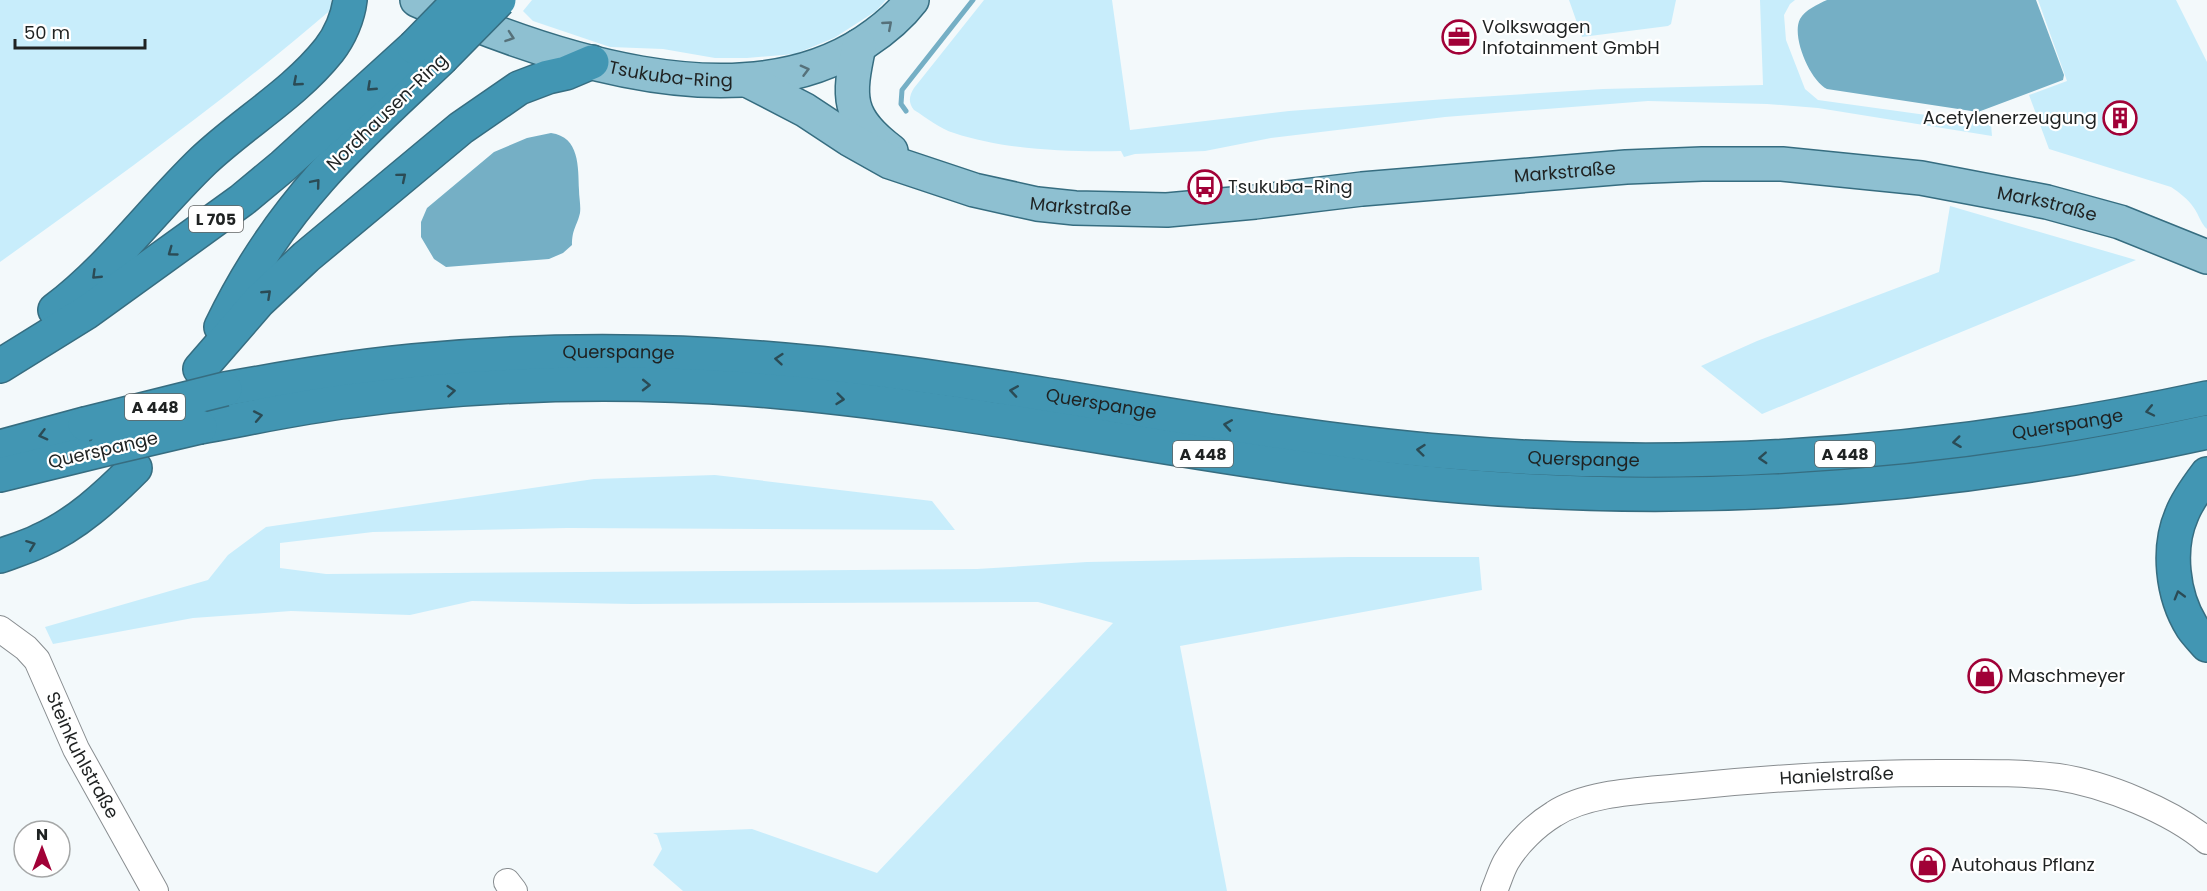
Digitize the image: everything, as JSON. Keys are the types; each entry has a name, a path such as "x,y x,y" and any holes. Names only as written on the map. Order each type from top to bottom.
{"highway":[{"path":"0,348 35,326 75,295 102,270 204,160 314,67 330,48 341,29 349,11 350,0"},
{"name":"L 705","path":"0,366 87,312 242,200 427,53 460,0"},
{"name":"Nordhausen-Ring","path":"213,379 240,288 280,228 319,178 354,142 427,53 499,0"},
{"path":"213,379 259,301 290,272 461,128 519,88 592,62"},
{"name":"Querspange","path":"0,447 85,424 213,379 460,357 601,352 696,354 790,360 894,372 1257,429 1479,455 1654,461 1840,454 1939,444 2064,427 2207,398"},
{"name":"Querspange","path":"0,475 200,427 351,400 453,391 595,385 702,387 795,394 905,407 1250,461 1389,479 1512,489 1652,494 1779,491 1966,474 2134,448 2207,432"},
{"path":"0,556 40,541 60,530 106,498 135,468"},
{"path":"2207,474 2182,514 2174,542 2174,578 2183,608 2192,627 2207,645"}],"main road":[{"name":"Tsukuba-Ring","path":"417,0 461,20 510,38 592,62 654,75 699,81 747,80 779,76 838,58 883,31 912,0"},
{"name":"Markstraße","path":"859,46 852,78 851,93 854,108 876,140 916,170"},
{"name":"Markstraße","path":"747,80 805,110 890,162 974,190 1037,204 1167,210 1362,189 1616,168 1702,164 1782,164 1921,178 2047,202 2120,222 2206,257"}],"street":[{"name":"Steinkuhlstraße","path":"0,629 26,648 37,660 76,749 155,891"},
{"name":"Hanielstraße","path":"1494,891 1506,861 1528,835 1554,814 1575,805 1596,798 1637,791 1766,779 1896,773 2059,777 2112,790 2193,829 2207,841"}],"shaded area":[{"path":"0,0 331,0 333,8 211,107 0,262"},
{"path":"532,0 886,0 876,11 834,38 795,54 715,58 663,49 610,47 533,21 523,11"},
{"path":"984,0 1112,0 1130,130 1289,111 1446,99 1603,89 1763,85 1760,0 1795,0 1784,15 1786,40 1805,89 1818,100 1991,124 1992,136 1818,108 1767,104 1648,101 1445,117 1271,138 1205,151 1135,154 1124,157 1121,151 1058,150 1015,146 974,139 949,131 914,110 910,102 914,88"},
{"path":"1569,0 1676,0 1671,24 1668,26 1582,37"},
{"path":"1827,0 2036,0 2064,75 2063,80 1978,112 1827,89 1814,77 1809,68 1800,47 1798,27 1805,13"},
{"path":"2038,0 2176,0 2207,62 2207,229 2189,202 2171,187 2049,149 2029,95 2067,81"},
{"path":"551,133 567,140 576,154 580,210 572,245 563,253 549,259 446,267 434,259 421,237 421,222 427,208 494,152 527,138"},
{"path":"1950,206 2136,260 1762,414 1701,366 1757,341 1939,272"},
{"path":"715,475 932,501 955,530 567,528 373,532 280,543 280,568 326,574 977,569 1087,562 1479,557 1482,590 1180,646 1227,891 683,891 653,865 662,849 657,835 653,833 752,829 877,873 1113,623 1038,602 632,604 472,601 410,615 291,611 193,618 53,644 45,627 208,580 228,555 266,527 594,479"}],"waterway":[{"path":"906,111 901,104 902,90 973,0"}],"place":[{"name":"Volkswagen Infotainment GmbH","path":"1459,37"},
{"name":"Acetylenerzeugung","path":"2120,118"},
{"name":"Tsukuba-Ring","path":"1205,187"},
{"name":"Maschmeyer","path":"1985,676"},
{"name":"Autohaus Pflanz","path":"1928,865"}]}
